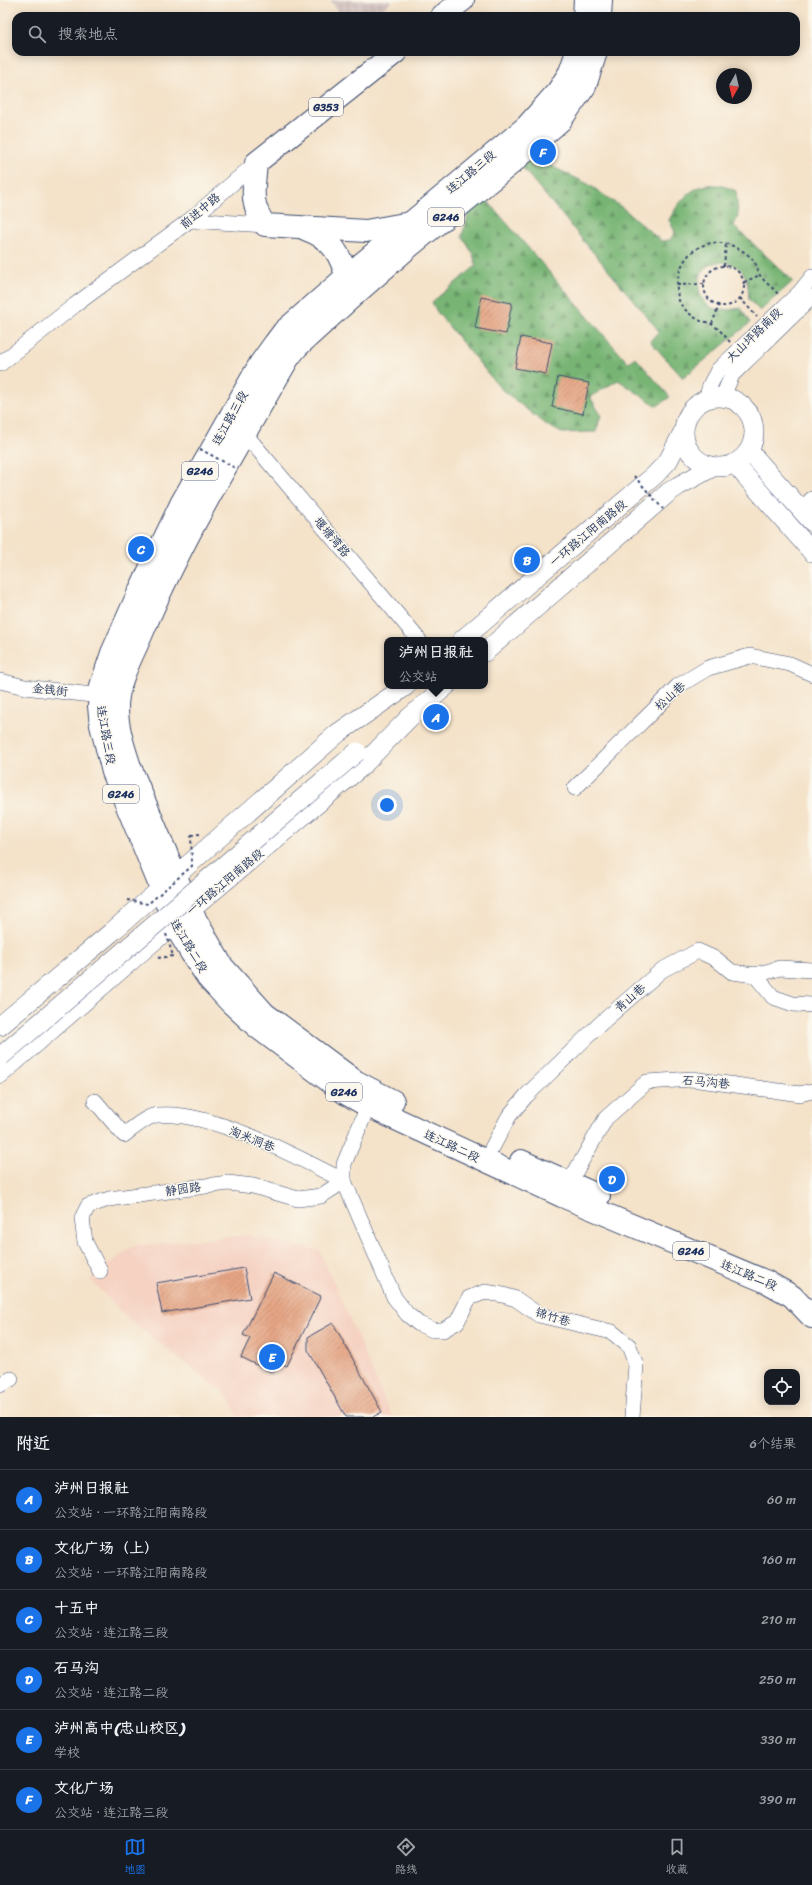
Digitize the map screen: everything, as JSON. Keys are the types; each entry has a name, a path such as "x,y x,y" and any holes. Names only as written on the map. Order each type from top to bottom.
{"highway":[{"path":"447,12 463,0"},
{"path":"584,12 585,0"},
{"path":"600,12 601,0"},
{"name":"前进中路","path":"256,163 391,56"},
{"name":"连江路三段","path":"169,881 130,767 123,743 117,708 120,688 129,661 195,521 289,358 298,346 350,286 411,223 527,126 558,91 570,72 576,56"},
{"name":"连江路三段","path":"169,881 113,772 101,725 99,706 101,686 112,653 178,511 260,364 284,331 410,246 512,163 560,121 585,86 595,56"},
{"path":"256,163 254,205 257,213 265,225 300,228 366,230 411,223"},
{"path":"300,228 314,233 332,246 338,253 350,286"},
{"name":"连江路二段","path":"169,881 190,910 222,966 265,1014 362,1085 492,1148 565,1189 652,1219 771,1267 789,1277 812,1296"},
{"name":"连江路二段","path":"169,881 174,924 208,978 230,1002 257,1027 345,1093 368,1106 565,1189 767,1282 792,1296 812,1317"}],"main road":[{"path":"715,399 734,401 742,406 752,422 754,432 753,442 749,451 735,464 724,467 713,467 703,464 688,451 684,442 683,432 687,416 698,404 715,399"},
{"name":"一环路江阳南路段","path":"466,637 655,475 668,461 683,432"},
{"path":"749,451 808,510"},
{"path":"735,464 812,552"},
{"name":"一环路江阳南路段","path":"488,649 669,492 713,467"},
{"name":"一环路江阳南路段","path":"0,1074 190,910 361,767 410,717 443,689"},
{"path":"0,1057 354,746 399,691"},
{"path":"0,1026 338,733 399,691"},
{"path":"0,1043 354,746 410,717"},
{"path":"207,847 206,855 211,867 226,874 235,873"},
{"path":"94,946 108,943 115,947 119,951 122,958 120,971"}],"street":[{"name":"前进中路","path":"0,364 75,305 190,220 256,163"},
{"path":"190,220 265,225"},
{"name":"大山坪路南段","path":"812,277 718,370 710,385 715,399 726,389 732,375 812,297"},
{"name":"堰塘湾路","path":"245,434 416,637"},
{"name":"松山巷","path":"575,788 678,686 708,668 750,656 790,664 812,674"},
{"name":"金钱街","path":"0,681 26,687 100,696"},
{"name":"青山巷","path":"492,1148 509,1116 526,1096 600,1024 662,970 698,951 716,959 732,972 755,974 780,968 812,970"},
{"path":"755,974 773,997 793,1004 812,1006"},
{"name":"石马沟巷","path":"565,1189 606,1118 647,1082 692,1079 800,1094 812,1090"},
{"name":"淘米洞巷","path":"95,1102 124,1134 156,1114 187,1116 238,1132 281,1150 344,1182"},
{"path":"344,1182 344,1164 368,1106"},
{"name":"静园路","path":"100,1271 85,1242 82,1218 88,1206 109,1199 228,1183 253,1186 298,1199 321,1196 344,1182"},
{"name":"锦竹巷","path":"344,1182 394,1298 407,1314 419,1324 432,1330 443,1330 457,1322 469,1298 485,1292 516,1299 539,1315 612,1332 629,1346 636,1365 632,1417"}],"path":[{"path":"739,349 712,324 699,320 688,312 681,303 677,292 679,270 684,260 692,250 704,244 714,242 738,248 748,254 755,262 760,275 787,303"},
{"path":"724,266 726,244"},
{"path":"724,266 736,270 744,282 743,292 740,298 729,306 719,305 709,300 704,284 707,274 712,270 724,266"},
{"path":"744,282 760,275"},
{"path":"677,285 704,284"},
{"path":"740,298 764,326"},
{"path":"712,324 719,305"},
{"path":"200,449 235,468"},
{"path":"634,476 663,509"},
{"path":"127,900 148,904 192,866 191,835"}],"shaded area":[{"path":"330,0 393,0 379,12 339,12"},
{"path":"248,1235 320,1251 392,1417 238,1417 229,1397 127,1318 90,1279 133,1246"}],"green space":[{"path":"535,158 588,184 624,209 661,241 670,240 675,232 669,220 681,201 688,194 704,186 714,185 736,191 738,216 734,226 793,281 760,311 749,300 748,285 742,271 731,264 719,262 707,266 699,281 700,292 704,302 713,308 720,310 741,308 750,323 683,378 650,341 659,331 521,166"},
{"path":"485,198 628,363 635,357 670,397 657,406 618,380 590,397 601,415 596,432 562,433 545,424 500,388 437,312 432,302 476,266 473,254 462,236 468,215"}],"building":[{"path":"481,297 512,303 506,334 475,328"},
{"path":"521,337 552,343 546,374 515,368"},
{"path":"558,377 589,383 583,414 552,407"},
{"path":"244,1268 250,1298 162,1313 156,1283"},
{"path":"274,1273 321,1296 287,1366 278,1362 273,1373 241,1357 250,1338 243,1335"},
{"path":"333,1323 382,1412 373,1417 346,1417 308,1350 308,1337"}],"place":[{"name":"文化广场","path":"543,152"},
{"name":"十五中","path":"141,549"},
{"name":"文化广场（上）","path":"527,560"},
{"name":"泸州日报社","path":"436,717"},
{"name":"石马沟","path":"612,1179"},
{"name":"泸州高中(忠山校区)","path":"272,1357"}]}
